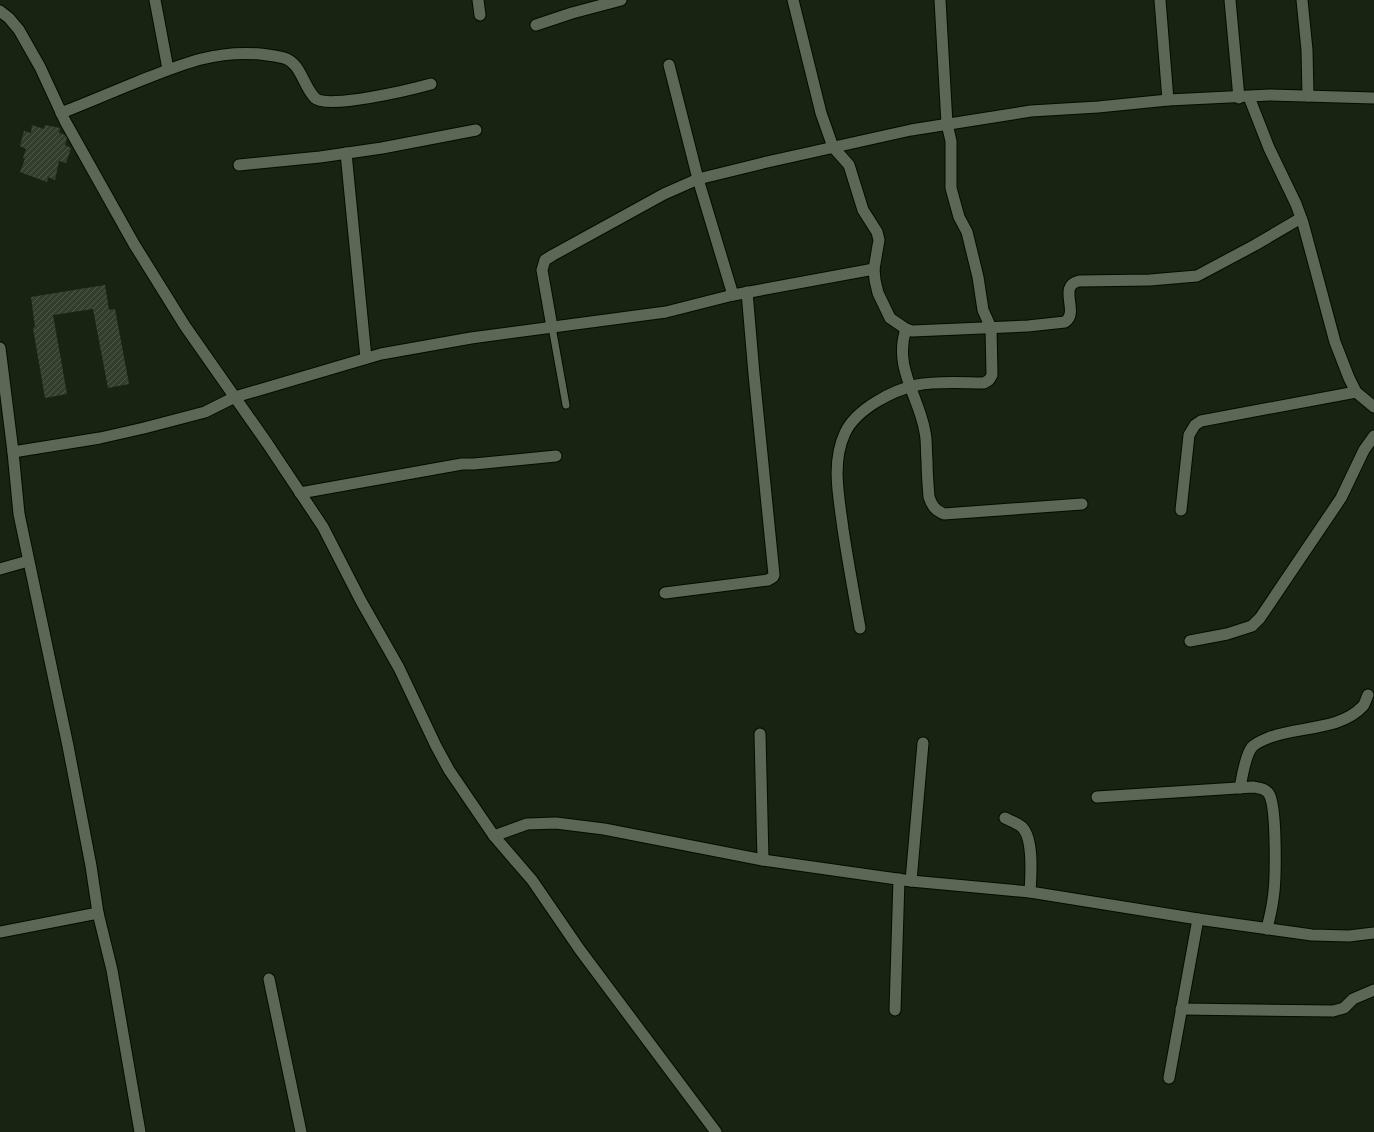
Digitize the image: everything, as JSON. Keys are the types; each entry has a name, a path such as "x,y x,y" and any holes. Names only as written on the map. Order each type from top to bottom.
{"street":[{"path":"155,0 168,69"},
{"path":"478,0 480,16"},
{"path":"536,25 572,13 621,0"},
{"path":"793,0 821,113 833,147 849,165 863,210 877,232 879,240 874,269 878,292 885,311 890,318 895,323 906,329 912,331 991,328 1065,322 1069,320 1070,316 1069,293 1070,286 1073,282 1172,279 1197,276 1301,218"},
{"path":"860,628 847,557 838,491 837,467 841,443 846,431 866,409 888,395 909,387 928,383 984,383 989,380 992,375 991,328 983,310 978,277 967,232 959,217 951,188 951,141 948,124 940,0"},
{"path":"1160,0 1168,100"},
{"path":"1230,0 1244,97 1296,204 1335,342 1349,378 1356,392 1374,407"},
{"path":"1302,0 1307,50 1308,96"},
{"path":"0,11 9,18 19,30 40,67 61,113 134,244 185,326 323,527 361,601 399,668 449,770 494,836 532,880 580,950 716,1132"},
{"path":"61,113 168,69 187,62 220,54 249,53 285,58 292,62 316,99 322,102 380,96 431,84"},
{"path":"669,65 698,179 733,294"},
{"path":"552,327 542,270 545,260 664,194 698,179 911,130 1031,111 1098,107 1168,100 1270,95 1374,98"},
{"path":"239,165 346,154 476,130"},
{"path":"346,154 366,358"},
{"path":"13,452 100,438 205,412 235,397 381,354 471,338 666,312 733,294 874,269"},
{"path":"665,593 768,580 773,578 774,575 760,437 748,292"},
{"path":"906,329 902,340 902,351 909,387 923,422 926,435 929,497 932,506 937,511 944,514 1082,504"},
{"path":"0,348 4,413 13,452 19,514 71,761 91,866 98,913 112,970 140,1132"},
{"path":"1182,510 1189,435 1195,425 1201,421 1356,392"},
{"path":"1190,641 1227,634 1252,626 1260,618 1341,498 1364,450 1374,436"},
{"path":"300,493 462,464 556,456"},
{"path":"0,569 28,561"},
{"path":"1240,788 1249,753 1252,747 1256,744 1285,732 1317,728 1336,722 1356,712 1364,705 1368,695"},
{"path":"760,734 763,860"},
{"path":"911,881 923,743"},
{"path":"1097,797 1261,788 1266,792 1271,800 1274,812 1274,898 1267,929"},
{"path":"1005,818 1026,831 1031,866 1030,892"},
{"path":"494,836 527,824 556,823 604,829 763,860 911,881 1030,892 1267,929 1312,935 1348,936 1374,933"},
{"path":"895,1010 899,879"},
{"path":"0,932 98,913"},
{"path":"1169,1078 1198,919"},
{"path":"269,979 301,1132"},
{"path":"1181,1009 1333,1011 1344,1008 1353,999 1374,990"}],"lane":[{"path":"552,327 566,405"}],"building":[{"path":"32,125 44,129 45,125 60,128 59,133 65,135 67,138 65,145 71,148 66,163 59,161 55,180 48,177 47,182 20,172 25,159 23,158 26,149 20,146 24,131 31,133"},
{"path":"105,285 109,310 115,309 129,384 108,388 93,309 53,315 67,394 45,398 33,328 35,327 31,297"}]}
